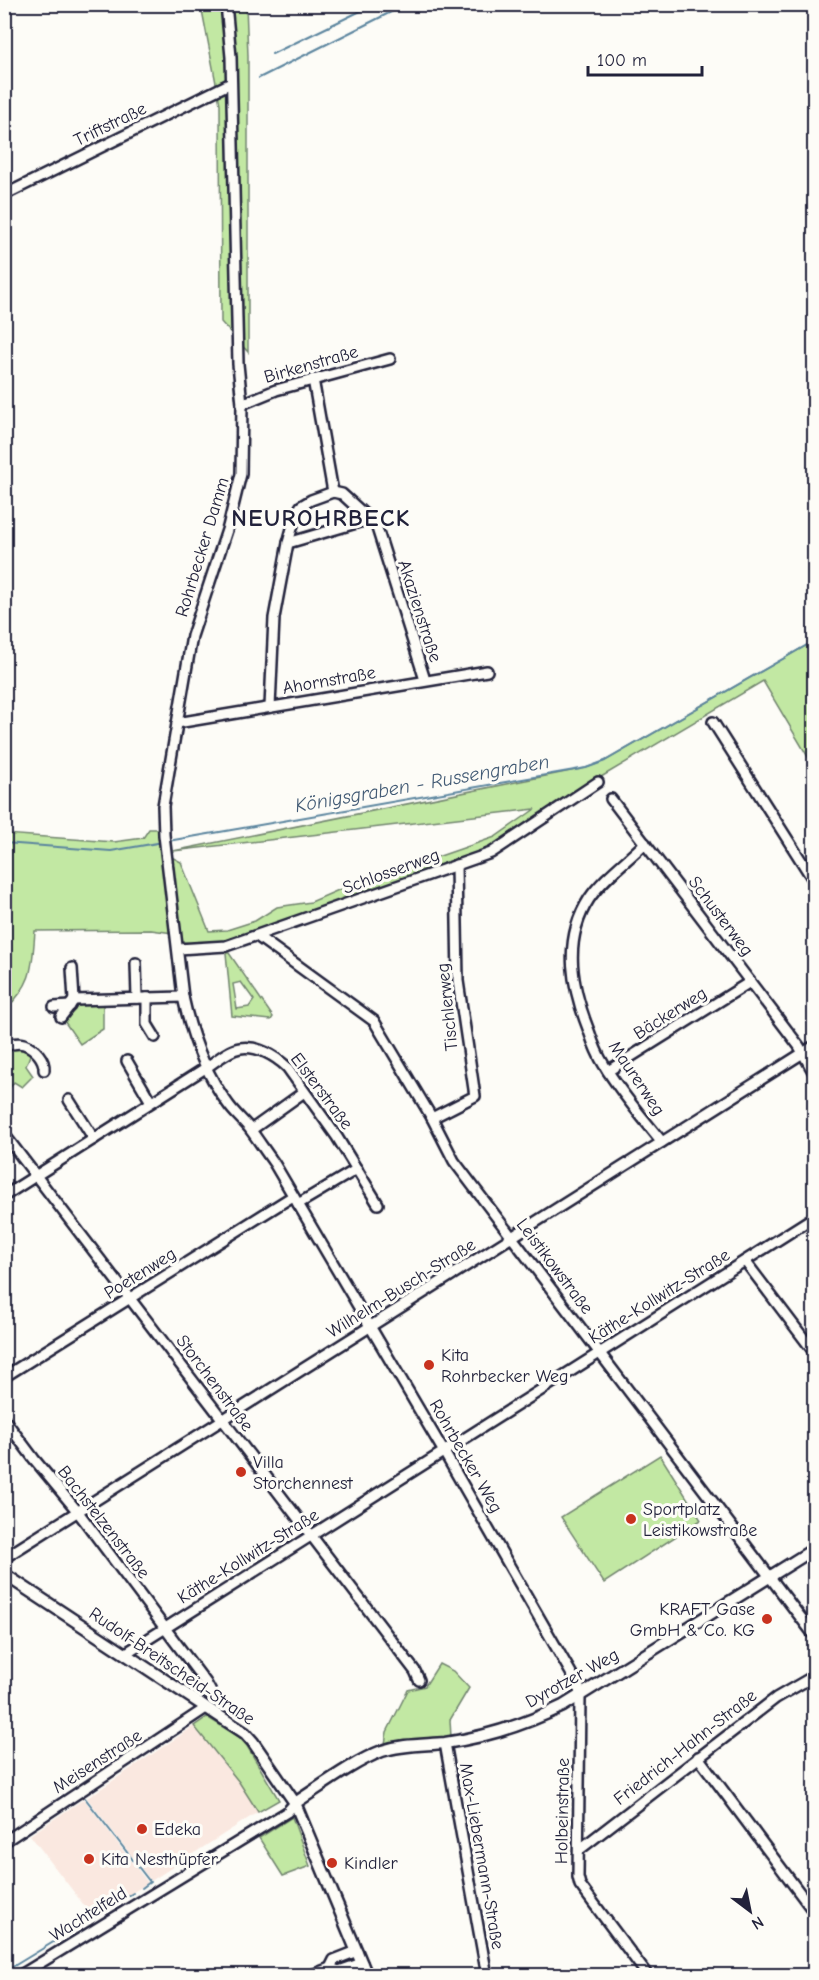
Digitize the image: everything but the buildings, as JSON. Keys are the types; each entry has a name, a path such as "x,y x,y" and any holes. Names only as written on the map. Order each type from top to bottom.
{"street":[{"name":"Rohrbecker Damm","path":"178,947 164,836 163,806 192,636 228,527 241,474 242,404 238,364 231,57 226,4"},
{"name":"Triftstraße","path":"4,195 231,84"},
{"name":"Birkenstraße","path":"242,404 276,390 390,359"},
{"path":"270,707 274,618 288,543 296,514 311,500 333,492 314,379"},
{"name":"Akazienstraße","path":"333,492 342,494 376,525 425,680"},
{"path":"288,543 370,519"},
{"name":"Ahornstraße","path":"177,723 487,671"},
{"path":"713,722 814,881"},
{"name":"Schlosserweg","path":"178,947 226,946 491,854 598,782"},
{"name":"Schusterweg","path":"611,799 799,1046 814,1073"},
{"name":"Maurerweg","path":"645,843 599,886 590,898 578,923 573,941 572,962 574,988 598,1054 608,1071 662,1143"},
{"name":"Tischlerweg","path":"432,1118 475,1096 458,981 456,865"},
{"name":"Leistikowstraße","path":"257,936 374,1021 432,1118 454,1161 814,1635"},
{"name":"Rohrbecker Weg","path":"178,947 183,997 188,1020 207,1067 228,1104 274,1163 372,1327 579,1687 580,1696"},
{"path":"136,963 147,1024 155,1037"},
{"path":"61,1017 72,1003 72,968"},
{"name":"Bäckerweg","path":"608,1071 750,982"},
{"path":"54,1007 72,1003 183,997"},
{"path":"4,1046 16,1043 26,1044 41,1057 44,1070"},
{"name":"Wilhelm-Busch-Straße","path":"4,1558 814,1046"},
{"name":"Elsterstraße","path":"4,1196 207,1067 240,1048 251,1048 266,1052 287,1067 337,1137 378,1204"},
{"path":"127,1061 151,1102"},
{"path":"250,1130 304,1092"},
{"path":"69,1100 94,1139"},
{"name":"Storchenstraße","path":"4,1134 312,1535 415,1671 419,1680"},
{"path":"296,1200 357,1169"},
{"name":"Poetenweg","path":"4,1377 130,1298 296,1200"},
{"name":"Käthe-Kollwitz-Straße","path":"126,1653 814,1217"},
{"path":"745,1261 814,1352"},
{"name":"Bachstelzenstraße","path":"4,1419 78,1512 220,1703"},
{"name":"Dyrotzer Weg","path":"295,1803 382,1752 401,1746 445,1743 510,1729 544,1715 580,1696 814,1549"},
{"name":"Rudolf-Breitscheid-Straße","path":"4,1574 245,1733 295,1803 367,1976"},
{"name":"Friedrich-Hahn-Straße","path":"579,1850 776,1698 814,1676"},
{"name":"Holbeinstraße","path":"580,1696 578,1877 580,1885 648,1976"},
{"name":"Meisenstraße","path":"4,1842 206,1708"},
{"name":"Max-Liebermann-Straße","path":"445,1743 487,1976"},
{"path":"698,1757 814,1912"},
{"name":"Wachtelfeld","path":"19,1976 286,1812 295,1803"},
{"path":"330,1968 334,1960 357,1951"},
{"path":"309,1976 330,1968 339,1971 362,1963"}],"shaded area":[{"path":"194,1726 239,1782 258,1812 151,1881 87,1798"},
{"name":"Kita Nesthüpfer","path":"84,1799 148,1883 93,1917 30,1835"}],"green space":[{"path":"201,5 246,5 248,352 221,322 220,104"},
{"path":"814,641 814,767 763,681 596,780 493,847 224,945 179,942 173,933 151,930 35,931 32,966 26,983 5,1010 5,834 114,842 143,838 149,829 161,829 164,853 181,862 209,931 227,930 255,921 277,907 311,902 357,882 495,837 535,809 173,851 586,768 605,761"},
{"path":"226,953 229,953 273,1017 271,1020 232,1016","holes":["241,982 254,1000 249,1007 237,1009 233,984"]},
{"path":"103,1003 103,1029 80,1044 62,1018 75,1004"},
{"path":"25,1046 30,1055 26,1066 33,1076 22,1087 14,1082 5,1095 5,1049"},
{"name":"Sportplatz Leistikowstraße","path":"660,1455 701,1520 604,1583 561,1517"},
{"path":"439,1664 453,1671 469,1688 450,1720 451,1737 385,1744 387,1732 408,1690 425,1686"},
{"path":"207,1717 239,1737 247,1746 279,1800 258,1812 239,1782 194,1726"},
{"path":"292,1817 310,1866 283,1876 259,1838"}],"waterway":[{"path":"272,54 375,4"},
{"path":"259,78 407,4"},
{"name":"Königsgraben - Russengraben","path":"168,841 586,768 605,761 814,641"},
{"name":"Königsgraben - Russengraben","path":"4,843 111,851 163,842"},
{"path":"85,1798 150,1882 142,1888"},
{"path":"109,1908 133,1893"},
{"path":"9,1969 98,1915"}],"place":[{"name":"Kita Rohrbecker Weg","path":"429,1365"},
{"name":"Villa Storchennest","path":"241,1472"},
{"name":"Sportplatz Leistikowstraße","path":"631,1519"},
{"name":"KRAFT Gase GmbH & Co. KG","path":"767,1619"},
{"name":"Edeka","path":"142,1829"},
{"name":"Kita Nesthüpfer","path":"89,1859"},
{"name":"Kindler","path":"332,1863"}],"district":[{"name":"NEUROHRBECK","path":"321,518"}]}
